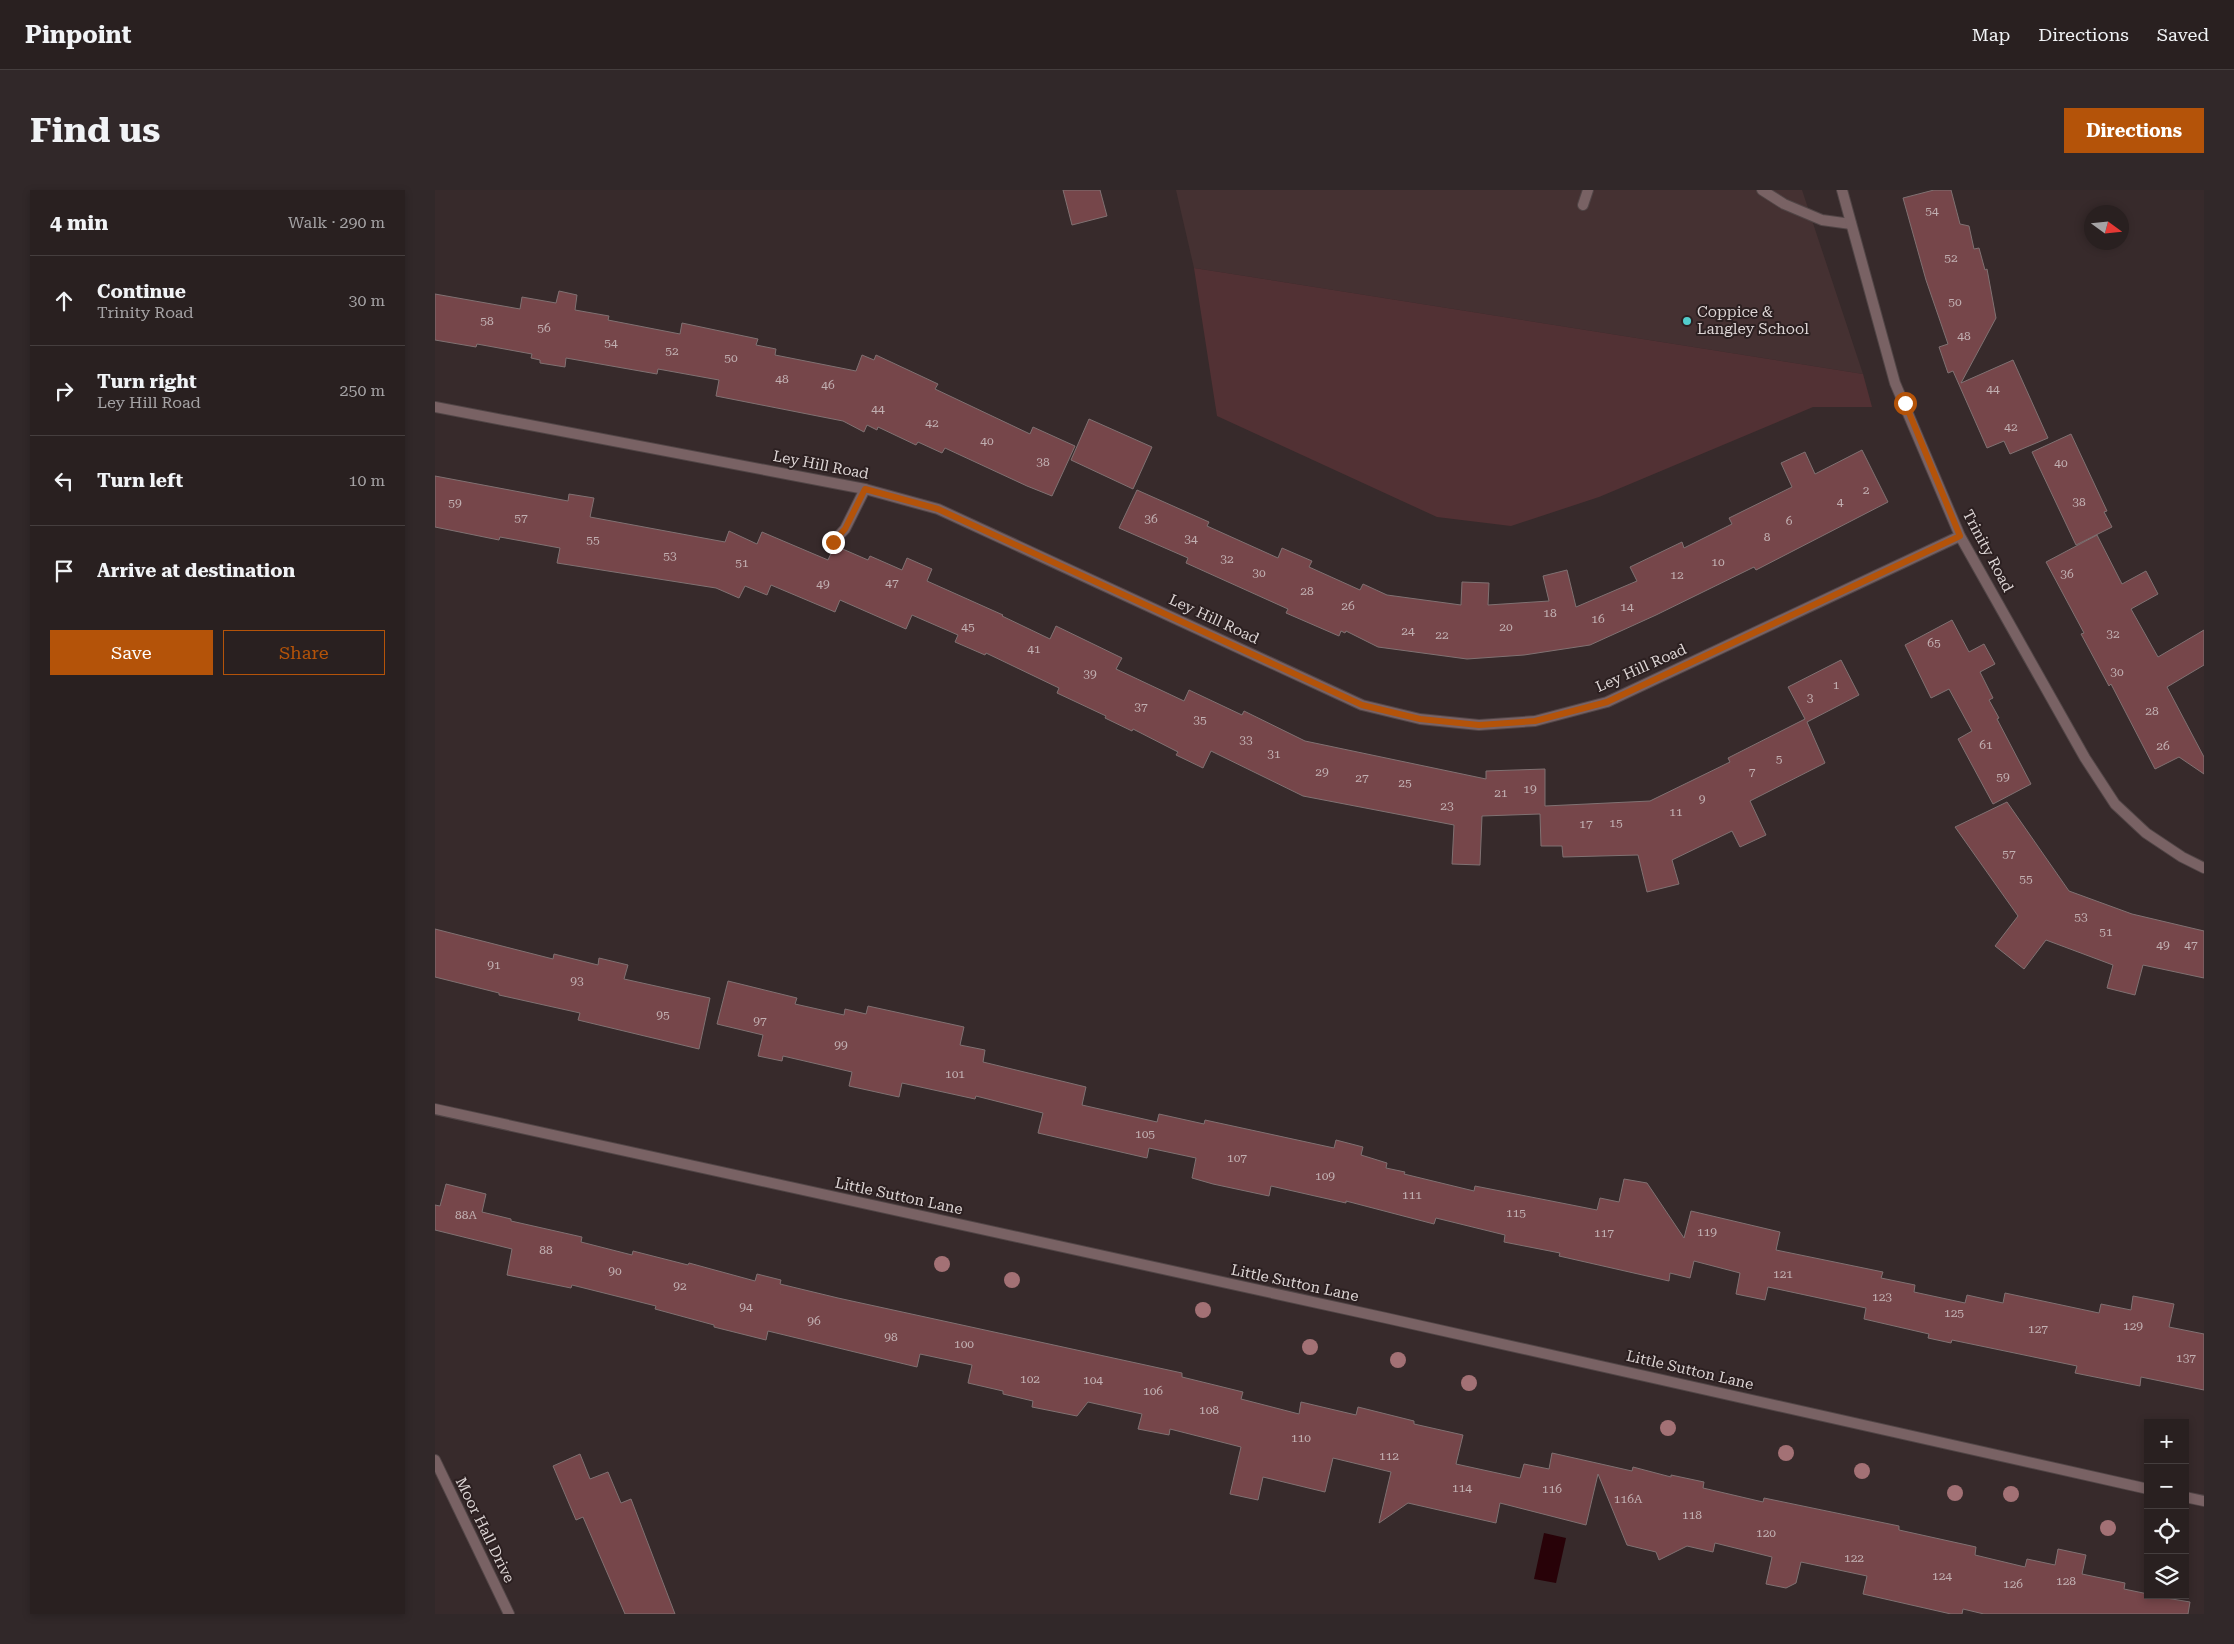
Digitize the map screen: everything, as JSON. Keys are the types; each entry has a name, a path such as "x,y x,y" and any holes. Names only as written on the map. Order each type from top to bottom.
{"street":[{"path":"1583,206 1588,190"},
{"path":"1762,190 1784,204 1822,220 1851,224"},
{"name":"Trinity Road","path":"1842,190 1895,383 1960,536 2085,758 2115,804 2146,832 2182,857 2204,868"},
{"name":"Ley Hill Road","path":"435,407 865,489 938,509 1362,705 1420,719 1479,725 1535,721 1607,702 1960,536"},
{"path":"833,542 845,529 865,489"},
{"name":"Little Sutton Lane","path":"435,1109 2144,1487"},
{"name":"Moor Hall Drive","path":"435,1460 509,1614"},
{"path":"2189,1498 2204,1501"}],"shaded area":[{"name":"Coppice & Langley School","path":"1176,190 1802,190 1863,374 1194,268"},
{"path":"1194,268 1863,374 1872,407 1813,407 1599,497 1511,526 1437,517 1217,416"},
{"path":"1544,1533 1566,1538 1556,1583 1534,1579"}],"building":[{"path":"1063,190 1100,190 1107,216 1072,225"},
{"path":"1934,190 1951,190 1960,224 1969,226 1974,249 1979,248 1985,270 1987,269 1996,318 1961,383 2013,360 2048,438 2010,454 2004,441 1987,448 1953,371 1948,373 1939,347 1948,344 1926,280 1903,198"},
{"path":"559,291 577,295 575,310 609,316 608,320 680,334 682,323 758,339 756,345 776,349 775,355 856,371 862,355 874,360 876,355 938,384 935,389 1030,434 1033,427 1075,446 1052,496 945,448 942,453 918,442 916,445 878,427 877,430 867,425 864,432 843,421 716,396 719,380 658,369 657,374 566,358 565,367 540,363 540,360 531,358 532,354 477,344 476,347 435,340 435,294 520,309 522,297 556,303"},
{"path":"1089,419 1152,447 1133,489 1071,460"},
{"path":"2071,434 2107,511 2104,512 2112,527 2076,545 2032,452"},
{"path":"1862,450 1888,502 1756,570 1754,567 1590,645 1524,655 1467,659 1378,647 1346,631 1345,633 1341,631 1339,636 1286,613 1288,609 1186,563 1188,558 1119,528 1137,490 1209,522 1207,526 1278,558 1282,548 1312,561 1309,567 1360,590 1363,584 1387,595 1461,605 1462,582 1489,583 1488,605 1549,601 1543,576 1567,570 1576,607 1637,581 1630,567 1682,542 1684,548 1732,524 1729,518 1792,487 1781,463 1805,452 1815,474"},
{"path":"435,476 568,501 569,494 594,498 590,517 725,542 729,531 757,544 762,532 828,560 833,549 838,547 868,560 870,556 902,570 907,558 932,569 927,581 1003,615 1050,639 1056,626 1122,658 1116,669 1184,701 1189,690 1242,715 1244,711 1305,741 1486,779 1486,771 1545,769 1545,806 1650,801 1730,762 1728,758 1805,719 1788,687 1841,660 1859,695 1807,722 1825,763 1750,801 1766,835 1740,847 1732,831 1672,860 1679,884 1647,892 1638,855 1563,857 1562,846 1541,846 1540,814 1482,816 1480,865 1452,864 1454,825 1303,796 1211,751 1203,768 1176,755 1178,752 1057,693 1059,688 986,653 985,655 955,642 958,635 912,615 906,629 840,600 835,612 771,585 767,595 745,586 739,598 716,588 557,563 560,548 500,537 499,540 435,527"},
{"path":"2097,535 2122,584 2146,571 2158,594 2131,609 2158,657 2204,630 2204,665 2167,687 2204,757 2204,774 2179,757 2155,769 2111,684 2109,686 2081,634 2084,633 2046,562"},
{"path":"1952,620 1969,652 1984,644 1995,664 1980,672 1993,698 1989,700 1999,718 1997,719 2031,784 1993,804 1958,739 1972,731 1949,689 1931,698 1905,645"},
{"path":"2007,802 2069,891 2132,914 2204,931 2204,978 2143,965 2135,995 2107,988 2113,965 2046,940 2024,969 1995,946 2018,916 1955,827"},
{"path":"435,929 553,959 554,954 598,965 599,958 628,965 624,979 710,998 699,1049 578,1020 580,1013 499,995 499,993 435,977"},
{"path":"728,981 797,998 795,1004 844,1015 845,1009 866,1014 868,1006 964,1027 960,1045 985,1050 983,1062 1086,1087 1082,1105 1157,1122 1159,1114 1204,1124 1205,1120 1334,1148 1336,1140 1363,1147 1361,1155 1387,1163 1386,1168 1405,1172 1404,1174 1474,1191 1475,1186 1597,1210 1600,1198 1619,1202 1624,1179 1647,1183 1684,1238 1691,1211 1780,1232 1776,1250 1883,1272 1881,1278 1915,1285 1914,1292 1965,1303 1967,1295 2003,1303 2005,1293 2099,1313 2101,1304 2131,1310 2133,1296 2174,1304 2169,1327 2204,1334 2204,1390 2141,1377 2140,1386 2075,1373 2077,1366 1952,1340 1951,1343 1928,1338 1929,1334 1864,1319 1866,1308 1768,1287 1765,1300 1736,1294 1740,1273 1694,1261 1690,1278 1670,1273 1669,1281 1559,1256 1560,1253 1504,1242 1505,1235 1436,1218 1434,1224 1346,1201 1346,1203 1271,1186 1269,1196 1213,1184 1192,1178 1196,1158 1149,1148 1147,1158 1038,1133 1043,1113 976,1096 975,1099 902,1083 899,1097 849,1086 852,1072 783,1056 782,1061 758,1056 763,1035 717,1024"},
{"path":"446,1184 486,1194 482,1212 511,1219 511,1221 582,1237 581,1242 632,1255 633,1251 688,1265 689,1263 755,1281 757,1274 781,1280 780,1284 838,1298 1182,1373 1182,1377 1243,1392 1241,1399 1299,1414 1301,1402 1356,1415 1358,1407 1414,1421 1414,1424 1463,1435 1456,1464 1520,1478 1524,1464 1549,1469 1552,1453 1632,1471 1633,1467 1671,1477 1671,1475 1704,1482 1703,1488 1763,1502 1764,1498 1899,1526 1899,1530 1976,1547 1975,1555 2025,1567 2027,1559 2055,1565 2058,1549 2086,1555 2082,1574 2125,1583 2124,1589 2144,1593 2144,1599 2172,1599 2190,1602 2188,1614 1984,1614 1963,1609 1962,1614 1951,1614 1863,1594 1867,1576 1801,1562 1796,1583 1786,1588 1766,1584 1772,1557 1715,1543 1713,1552 1687,1546 1659,1560 1656,1552 1627,1545 1598,1474 1586,1525 1500,1503 1496,1523 1408,1503 1379,1523 1391,1472 1333,1458 1325,1492 1263,1477 1258,1500 1230,1494 1241,1447 1170,1429 1169,1435 1138,1429 1142,1414 1088,1402 1077,1416 1032,1407 1033,1401 1003,1394 1003,1391 968,1383 972,1365 920,1354 917,1367 768,1331 766,1340 655,1309 656,1306 572,1285 571,1288 507,1275 512,1249 435,1230 435,1205 440,1206"},
{"path":"580,1454 590,1479 608,1472 621,1503 631,1499 675,1614 625,1614 583,1517 576,1520 553,1466"}],"place":[{"name":"Coppice & Langley School","path":"1687,321"}],"route":[{"path":"833,542 845,529 865,489 882,492 938,509 1362,705 1420,719 1479,725 1535,721 1607,702 1960,536 1921,446 1905,403"}]}
